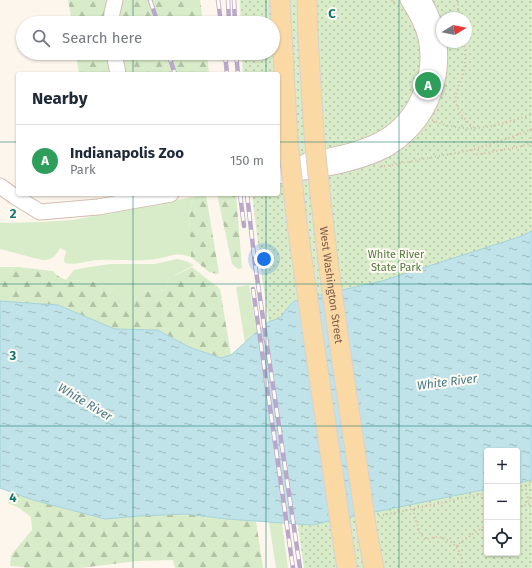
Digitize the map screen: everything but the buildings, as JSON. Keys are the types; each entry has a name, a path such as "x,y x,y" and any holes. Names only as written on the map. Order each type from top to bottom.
{"main road":[{"path":"280,0 288,142 298,232 347,568"},
{"name":"West Washington Street","path":"307,0 314,134 318,176 331,281 372,524 374,568"}],"street":[{"path":"112,16 115,0"},
{"path":"280,168 335,154 371,143 385,136 402,123 414,108 425,80 428,65 426,38 417,14 408,0"},
{"path":"280,176 360,160 387,149 416,124 437,84 441,60 432,20 422,0"},
{"path":"115,60 118,72"},
{"path":"0,186 40,212 98,207 156,196"}],"path":[{"path":"457,0 459,12"},
{"path":"464,48 464,70 456,93 456,99 459,112 465,120 476,129"},
{"path":"374,168 472,150 532,129"},
{"path":"472,150 474,155 532,143"},
{"path":"520,486 532,484"},
{"path":"520,507 531,503 525,485"},
{"path":"372,524 413,509 484,494"},
{"path":"413,509 419,531 424,539 435,537 444,538 452,542 461,554 461,568"},
{"path":"456,546 484,526"}],"green space":[{"path":"68,0 200,0 202,16 71,16"},
{"name":"White River State Park","path":"240,0 532,0 532,568 304,568 262,276 252,196 280,196 280,72 243,72 242,60 280,60 280,16 241,16"},
{"path":"77,60 208,60 209,72 79,72"},
{"path":"206,196 219,273 217,274 209,272 191,257 189,218 193,197"},
{"path":"217,196 236,196 242,268 238,269 232,264"},
{"path":"193,197 189,218 192,250 191,257 176,254 148,260 99,260 69,264 65,263 64,260 66,251 60,248 53,257 42,260 0,249 0,223 73,220"},
{"path":"177,259 194,265 168,279 165,290 154,292 145,291 134,300 127,300 113,290 97,282 66,280 74,270 89,267 110,264 155,264"},
{"path":"0,267 18,267 53,271 58,276 66,280 97,282 113,290 127,300 134,300 145,291 154,292 165,290 168,279 192,267 220,289 231,355 221,358 189,347 158,330 115,329 58,305 0,301"},
{"path":"249,285 257,332 245,343 236,287"},
{"path":"11,492 33,500 105,519 186,514 256,521 263,568 175,568 173,560 138,561 80,568 24,568 10,566 11,555 32,530 31,517 19,508 8,503 8,496"},
{"path":"269,522 282,523 288,568 276,568"}],"water":[{"name":"White River","path":"532,231 532,480 520,482 520,448 484,448 484,490 311,525 227,519 186,514 105,519 33,500 0,488 0,301 58,305 115,329 158,330 189,347 221,358 231,355 268,322 280,318 294,301 382,281 519,237"}],"railway":[{"path":"150,0 156,16"},
{"path":"218,0 220,16"},
{"path":"228,0 229,16"},
{"path":"234,0 235,16"},
{"path":"170,60 174,72"},
{"path":"226,60 227,72"},
{"path":"237,60 238,72"},
{"path":"240,196 244,226"},
{"path":"247,196 255,264 300,568"},
{"path":"253,289 293,568"}],"place":[{"name":"Indianapolis Zoo","path":"428,85"}]}
